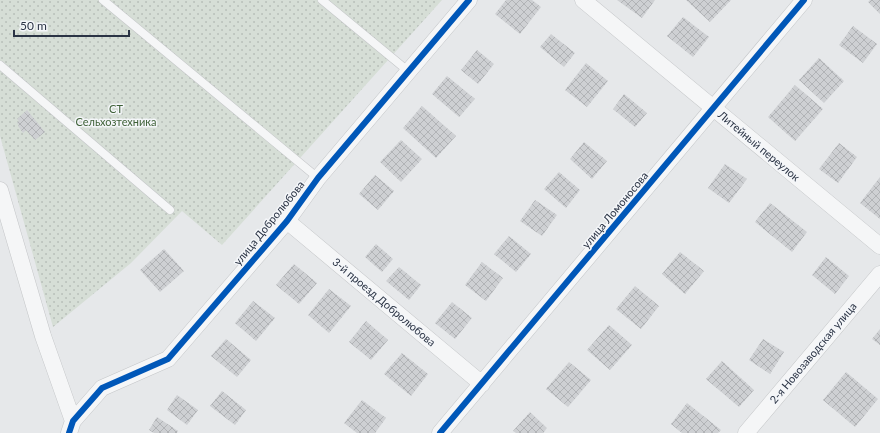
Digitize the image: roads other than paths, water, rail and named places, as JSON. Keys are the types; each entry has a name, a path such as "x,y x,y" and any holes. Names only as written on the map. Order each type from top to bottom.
{"street":[{"name":"улица Добролюбова","path":"71,427 102,388 168,359 286,221 318,178 469,0"},
{"name":"Литейный переулок","path":"583,0 880,246"},
{"name":"улица Ломоносова","path":"440,433 804,0"},
{"path":"0,190 71,427"},
{"name":"3-й проезд Добролюбова","path":"286,221 482,384"},
{"name":"2-я Новозаводская улица","path":"746,433 880,274"}],"lane":[{"path":"103,0 318,178"},
{"path":"322,0 408,71"},
{"path":"0,65 170,210"}],"park label":[{"name":"СТ Сельхозтехника","path":"116,115"}]}
